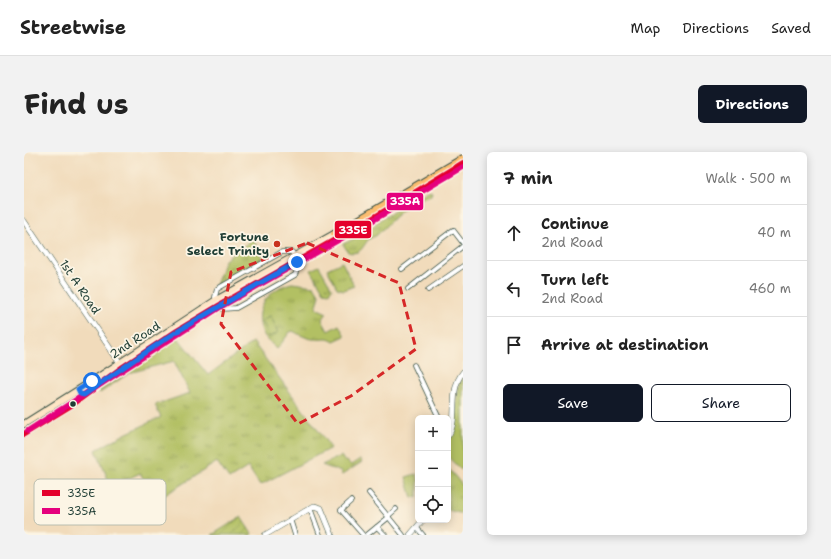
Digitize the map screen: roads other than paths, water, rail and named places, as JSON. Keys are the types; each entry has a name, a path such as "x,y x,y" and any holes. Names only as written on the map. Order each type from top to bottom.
{"main road":[{"name":"2nd Road","path":"335,237 463,158"},
{"name":"2nd Road","path":"24,424 218,303 463,163"},
{"name":"2nd Road","path":"24,434 77,401 218,303"},
{"path":"76,391 84,395"},
{"path":"76,391 77,401"}],"street":[{"name":"1st A Road","path":"24,221 120,363"},
{"path":"402,269 453,230 463,243"},
{"path":"408,289 463,246"},
{"name":"2nd Road","path":"218,303 215,297 217,289 282,252 292,252 296,259"},
{"path":"218,303 222,309 233,309 295,275 299,266 296,259"},
{"path":"428,290 463,266"},
{"path":"414,365 438,415"},
{"path":"451,428 456,381 463,372"},
{"path":"369,493 403,535"},
{"path":"351,502 341,510 363,535"},
{"path":"265,535 314,506 322,508 332,535"},
{"path":"310,508 320,535"},
{"path":"367,535 396,509"},
{"path":"290,519 295,535"},
{"path":"410,535 421,523"},
{"path":"377,526 385,535"},
{"path":"417,528 423,535"}],"place":[{"name":"Fortune Select Trinity","path":"277,244"}]}
